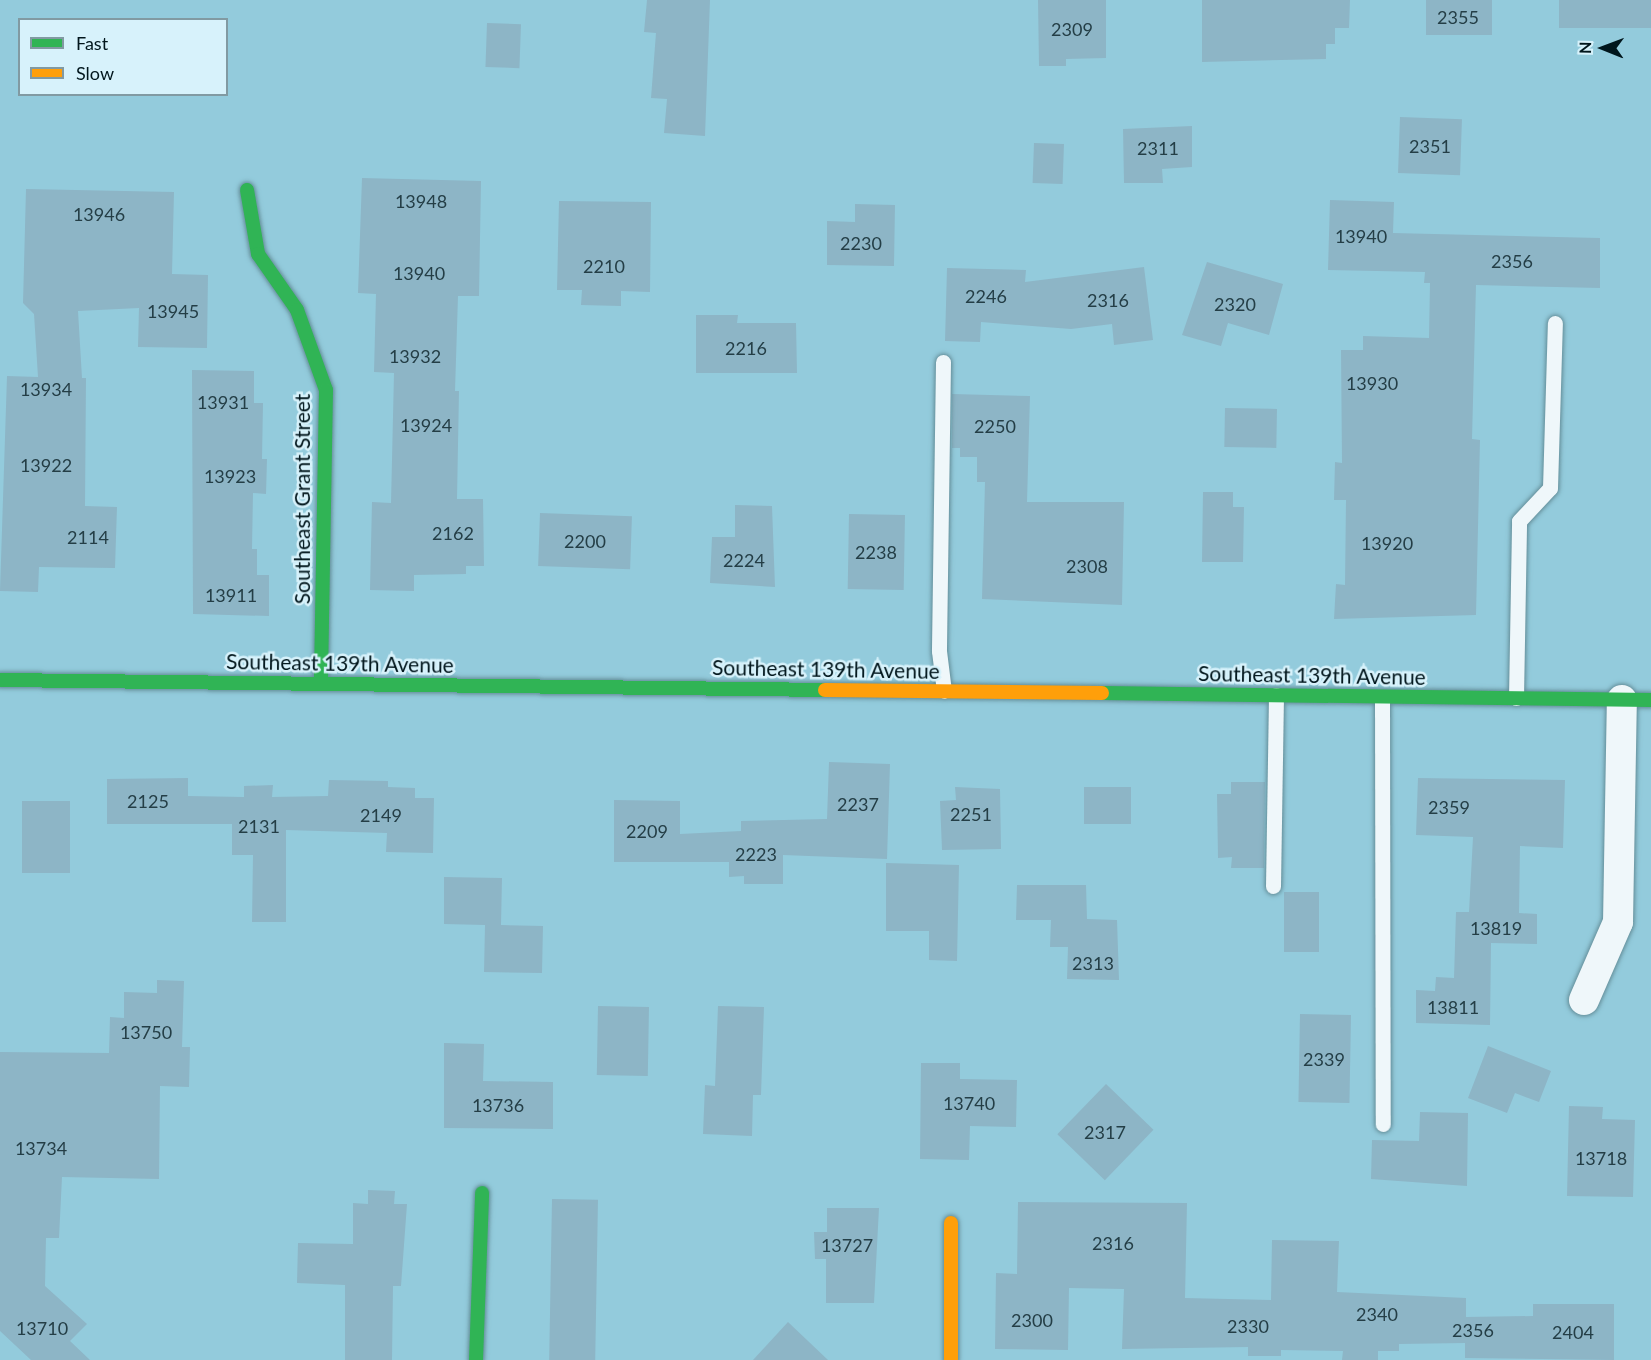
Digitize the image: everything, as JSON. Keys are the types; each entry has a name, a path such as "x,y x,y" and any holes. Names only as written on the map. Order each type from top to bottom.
{"street":[{"name":"Southeast Grant Street","path":"247,190 249,223 258,254 297,310 314,346 326,390 321,684"},
{"name":"Southeast 139th Avenue","path":"0,680 1637,700"},
{"path":"1584,1000 1618,922 1637,700"},
{"path":"476,1360 482,1193"},
{"path":"951,1222 951,1360"}],"lane":[{"path":"1516,699 1519,521 1550,488 1555,323"},
{"path":"943,362 939,651 944,691"},
{"path":"1273,886 1276,695"},
{"path":"1382,697 1383,1124"}],"building":[{"path":"647,0 710,0 705,136 664,133 667,99 651,98 656,33 644,32"},
{"path":"1038,0 1106,0 1106,58 1066,59 1066,66 1039,66"},
{"path":"1202,0 1350,0 1349,28 1335,28 1335,44 1326,44 1326,59 1202,62"},
{"path":"1426,0 1492,0 1492,35 1426,35"},
{"path":"1559,0 1651,0 1651,28 1559,28"},
{"path":"487,23 521,24 519,68 485,67"},
{"path":"1400,117 1462,119 1460,175 1398,173"},
{"path":"1192,126 1192,167 1162,169 1163,183 1124,183 1123,129"},
{"path":"1034,143 1064,144 1063,184 1033,183"},
{"path":"362,178 481,181 479,296 458,296 455,391 459,391 457,499 483,499 484,566 466,566 466,574 414,575 414,591 370,590 372,502 391,503 394,373 374,372 376,294 358,293"},
{"path":"26,189 174,192 172,274 208,275 207,348 138,347 139,308 78,311 82,378 86,378 85,506 117,507 115,568 39,567 38,592 0,591 7,376 38,377 34,314 23,303"},
{"path":"1330,200 1394,202 1393,233 1600,238 1600,288 1476,285 1472,439 1480,440 1476,615 1334,619 1336,584 1345,585 1346,500 1334,500 1335,462 1342,463 1341,350 1363,350 1363,336 1429,338 1430,283 1424,283 1425,272 1328,270"},
{"path":"559,201 651,202 650,292 621,291 621,306 581,305 582,290 557,290"},
{"path":"855,204 895,205 894,266 827,265 827,221 855,222"},
{"path":"1207,262 1283,284 1269,335 1228,323 1221,346 1182,335"},
{"path":"1144,267 1153,340 1114,345 1112,324 1071,329 981,322 980,342 945,341 947,268 1026,270 1025,282"},
{"path":"696,315 738,315 737,323 796,323 797,373 696,373"},
{"path":"192,370 254,371 254,403 263,403 262,459 267,459 266,494 253,493 252,549 257,549 257,575 269,575 269,616 193,614"},
{"path":"952,394 1030,396 1027,502 1124,502 1122,605 982,599 985,482 977,482 977,457 960,457 960,448 952,448"},
{"path":"1225,408 1277,409 1276,448 1224,447"},
{"path":"1203,492 1233,492 1233,507 1244,507 1243,562 1202,562"},
{"path":"735,505 772,506 775,587 710,583 712,537 735,537"},
{"path":"540,513 632,516 630,569 538,566"},
{"path":"849,514 905,515 904,590 848,589"},
{"path":"829,762 890,764 887,859 783,855 783,884 744,884 744,876 729,877 729,862 614,862 614,800 680,801 680,834 741,831 741,821 827,819"},
{"path":"188,778 188,796 244,797 244,786 273,785 272,797 328,796 329,780 388,781 388,787 415,788 415,798 434,798 433,853 386,852 387,833 286,830 286,922 252,922 253,855 232,855 232,824 107,824 107,779"},
{"path":"1418,778 1565,780 1563,848 1520,846 1519,913 1537,914 1537,944 1491,943 1490,1025 1416,1023 1416,990 1435,991 1436,977 1454,978 1456,912 1469,912 1473,837 1416,835"},
{"path":"1231,782 1265,782 1264,868 1231,868 1232,857 1218,858 1217,794 1231,794"},
{"path":"955,787 1000,789 1001,849 942,850 940,801 956,800"},
{"path":"1084,787 1131,787 1131,824 1084,824"},
{"path":"22,801 70,801 70,873 22,873"},
{"path":"886,863 959,865 957,961 929,960 929,931 886,931"},
{"path":"444,877 502,878 501,925 543,926 542,973 484,972 485,925 444,924"},
{"path":"1017,885 1086,885 1087,919 1117,920 1119,980 1067,979 1068,947 1050,947 1051,920 1016,920"},
{"path":"1284,892 1319,892 1319,952 1284,952"},
{"path":"157,980 184,981 182,1047 190,1047 189,1087 160,1086 159,1179 62,1177 59,1238 46,1238 45,1286 87,1324 70,1341 90,1360 31,1360 0,1331 0,1052 109,1053 110,1017 124,1018 124,992 157,993"},
{"path":"598,1006 649,1007 648,1076 597,1075"},
{"path":"718,1006 764,1007 761,1095 753,1095 752,1136 703,1134 705,1085 715,1086"},
{"path":"1300,1014 1351,1015 1349,1103 1298,1102"},
{"path":"444,1043 484,1044 483,1081 553,1082 553,1129 444,1128"},
{"path":"1488,1046 1551,1071 1539,1102 1515,1093 1507,1113 1468,1098"},
{"path":"921,1063 960,1063 960,1079 1017,1080 1016,1127 970,1126 969,1160 920,1159"},
{"path":"1106,1084 1153,1130 1105,1180 1057,1134"},
{"path":"1569,1106 1603,1107 1602,1119 1635,1120 1633,1197 1567,1196"},
{"path":"1420,1112 1468,1113 1467,1186 1371,1179 1372,1140 1419,1141"},
{"path":"368,1190 395,1191 394,1204 407,1204 401,1286 393,1286 392,1360 345,1360 345,1285 297,1283 298,1243 353,1244 353,1203 368,1204"},
{"path":"552,1199 598,1200 595,1360 549,1360"},
{"path":"1018,1202 1187,1203 1185,1298 1271,1300 1272,1240 1339,1241 1337,1292 1466,1298 1466,1317 1533,1316 1533,1304 1614,1304 1614,1360 1465,1358 1465,1343 1399,1344 1399,1351 1378,1351 1378,1360 1342,1360 1343,1351 1281,1350 1281,1356 1248,1356 1248,1347 1122,1349 1124,1289 1069,1288 1068,1350 995,1349 996,1273 1017,1274"},
{"path":"827,1208 879,1208 874,1303 826,1303 826,1259 815,1259 814,1232 827,1232"},
{"path":"788,1322 828,1360 753,1360"}],"traffic: fast":[{"path":"247,190 258,254 297,310 326,390 321,684"},
{"path":"0,680 825,690"},
{"path":"1102,693 1651,700"},
{"path":"476,1360 482,1193"}],"traffic: slow":[{"path":"825,690 1102,693"},
{"path":"951,1223 951,1360"}]}
